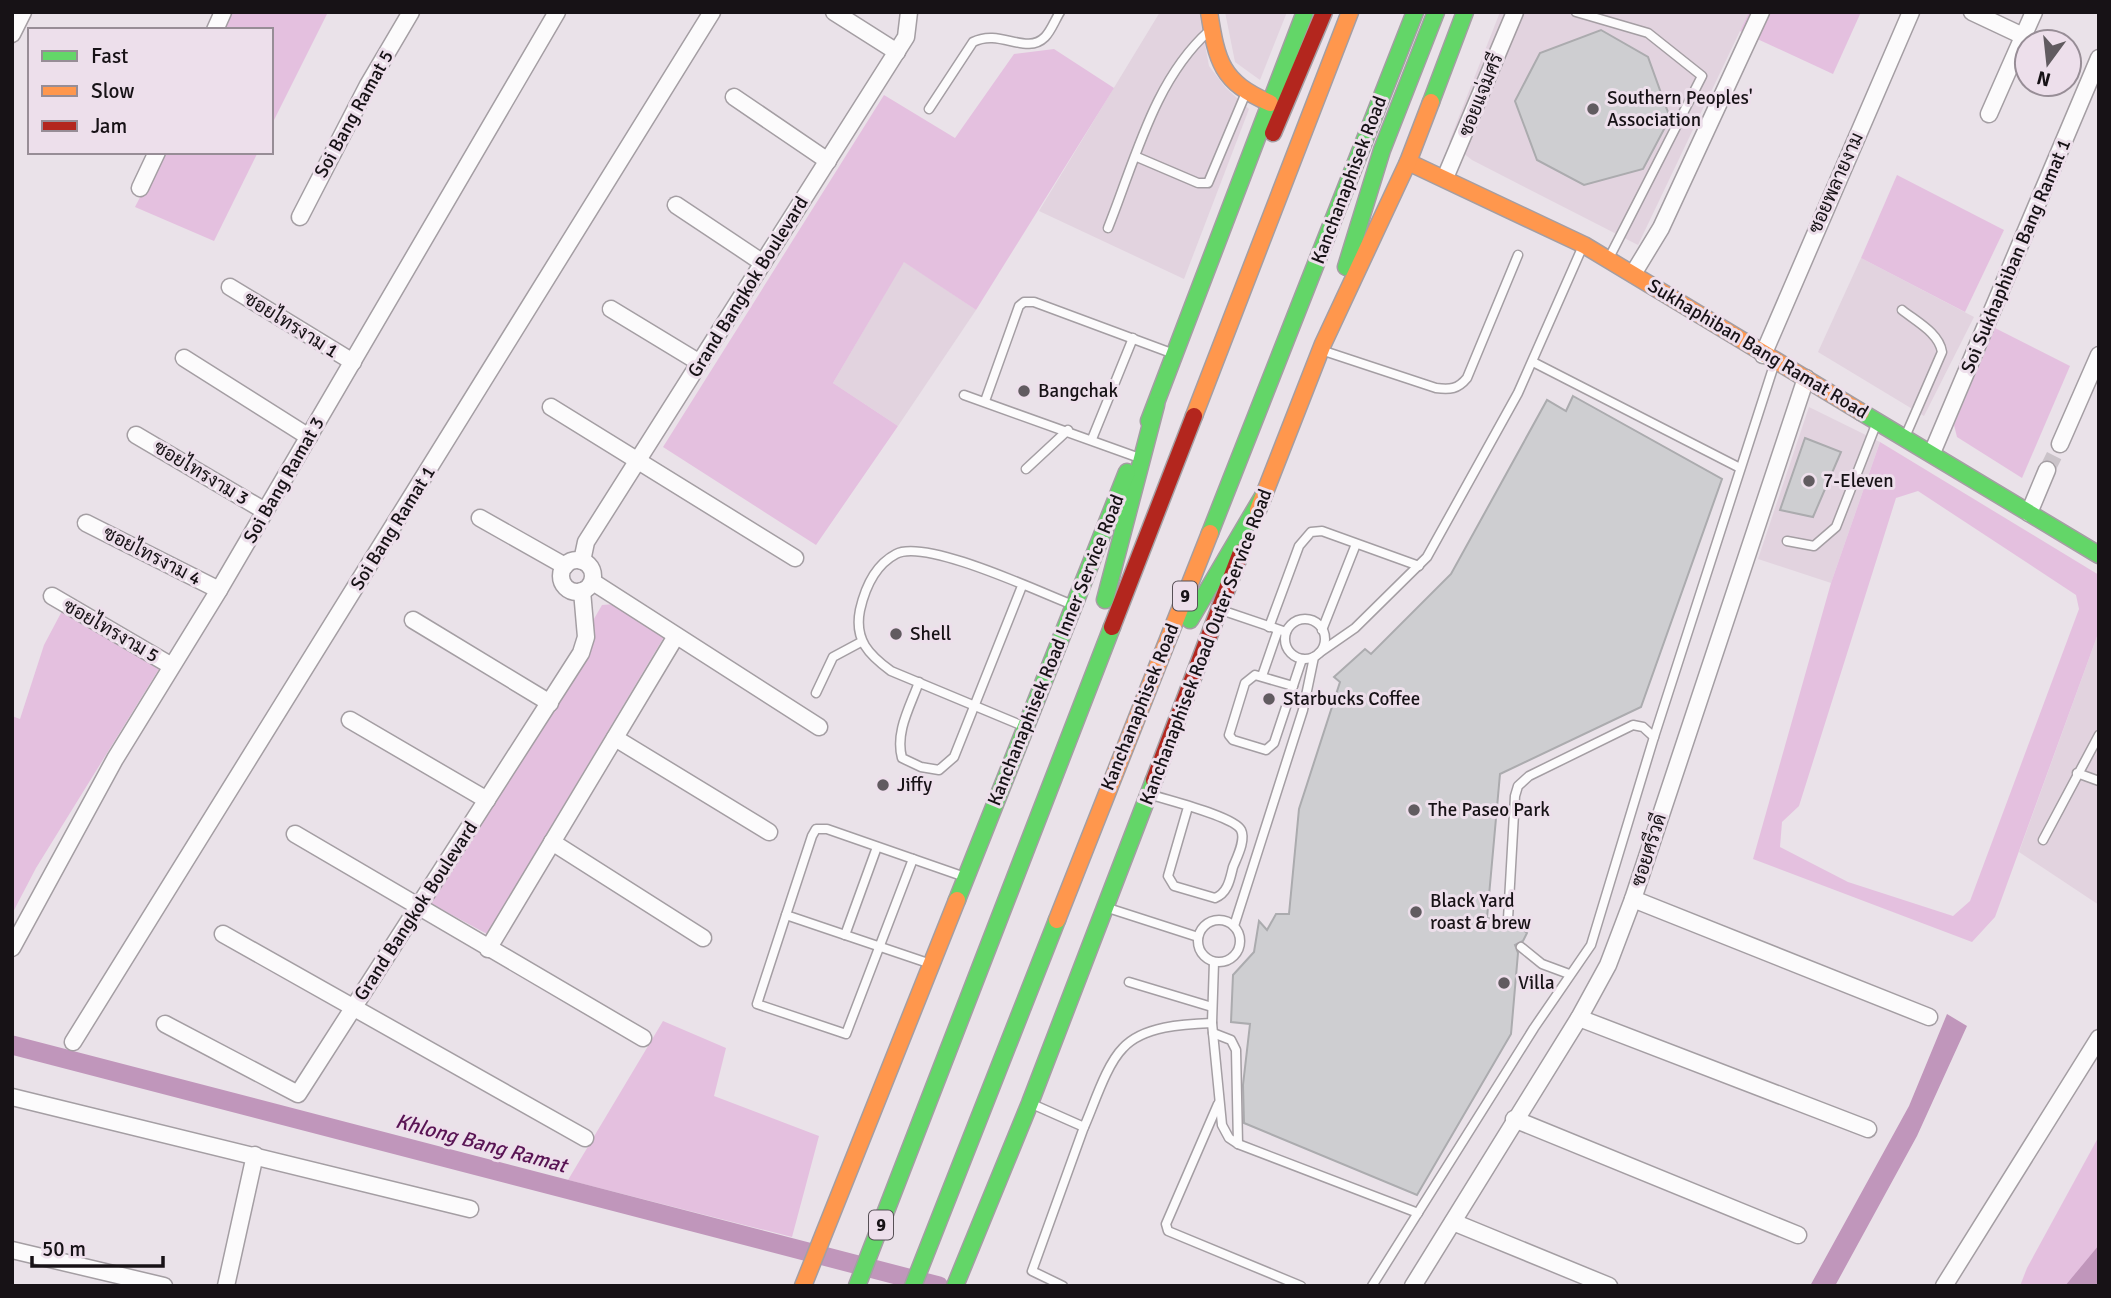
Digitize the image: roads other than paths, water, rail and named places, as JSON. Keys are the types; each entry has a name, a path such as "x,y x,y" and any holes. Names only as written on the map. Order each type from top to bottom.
{"main road":[{"path":"1209,12 1216,54 1226,79 1245,94 1270,103"},
{"name":"Kanchanaphisek Road Inner Service Road","path":"803,1286 1024,727 1156,405 1305,12"},
{"path":"1211,262 1286,108 1324,12"},
{"name":"9","path":"857,1286 1350,12"},
{"name":"Kanchanaphisek Road","path":"913,1286 953,1178 1415,12"},
{"path":"1322,347 1382,150 1436,12"},
{"name":"Kanchanaphisek Road Outer Service Road","path":"955,1286 1030,1103 1218,609 1322,347 1408,162 1465,12"},
{"name":"Sukhaphiban Bang Ramat Road","path":"1408,162 1584,245 2099,555"},
{"path":"1071,732 1156,405"},
{"path":"1145,697 1263,496"}],"street":[{"path":"12,34 23,12"},
{"path":"216,28 223,12"},
{"name":"Soi Bang Ramat 5","path":"300,217 356,108 411,12"},
{"name":"Soi Bang Ramat 3","path":"12,948 170,665 219,590 557,12"},
{"name":"Soi Bang Ramat 1","path":"73,1042 712,12"},
{"path":"834,12 897,51"},
{"name":"Grand Bangkok Boulevard","path":"582,561 586,542 906,37 909,12"},
{"name":"ซอยแจ่มศรี","path":"1446,178 1515,12"},
{"path":"1633,274 1661,228 1761,12"},
{"name":"ซอยพลายงาม","path":"1769,358 1911,12"},
{"path":"1972,12 2013,31"},
{"path":"2027,28 2034,12"},
{"name":"Soi Sukhaphiban Bang Ramat 1","path":"1933,453 2099,58"},
{"path":"1989,114 2013,59"},
{"path":"734,97 828,161"},
{"path":"140,188 156,154"},
{"path":"676,205 763,263"},
{"name":"ซอยไทรงาม 1","path":"230,287 353,362"},
{"path":"611,309 700,363"},
{"path":"2060,444 2099,355"},
{"path":"184,358 309,437"},
{"name":"ซอยศรีวดี","path":"1413,1286 1579,1018 1608,965 1633,899 1806,378"},
{"path":"551,407 796,558"},
{"name":"ซอยไทรงาม 3","path":"136,435 265,511"},
{"path":"2029,513 2047,470"},
{"path":"480,518 565,566"},
{"name":"ซอยไทรงาม 4","path":"86,523 219,590"},
{"path":"587,587 591,567 582,561 571,561 561,573 563,584 572,591 587,587 676,636 819,727"},
{"name":"Grand Bangkok Boulevard","path":"165,1024 298,1094 581,653 586,637 587,587"},
{"name":"ซอยไทรงาม 5","path":"52,596 170,665"},
{"path":"413,620 550,703"},
{"path":"488,948 676,636"},
{"path":"350,720 487,800"},
{"path":"615,738 769,832"},
{"path":"295,834 643,1038"},
{"path":"552,842 703,938"},
{"path":"1633,899 1930,1017"},
{"path":"223,934 585,1138"},
{"path":"1579,1018 1868,1129"},
{"path":"1944,1286 2099,1038"},
{"path":"12,1097 470,1209"},
{"path":"1514,1119 1798,1235"},
{"path":"226,1286 255,1155"},
{"path":"1453,1222 1609,1286"},
{"path":"12,1250 164,1286"}],"lane":[{"path":"929,109 973,42 983,37 996,36 1030,44 1044,38 1060,12"},
{"path":"1576,12 1648,33 1702,76 1608,260"},
{"path":"1108,228 1166,85 1190,48 1212,29"},
{"path":"1137,158 1198,183 1208,183 1245,94"},
{"path":"1282,631 1286,647 1294,656 1302,659 1317,655 1355,628 1419,566 1500,427 1584,245"},
{"path":"1322,347 1436,388 1449,390 1460,386 1467,378 1518,255"},
{"path":"985,401 1019,306 1024,302 1034,302 1175,355"},
{"path":"1902,310 1941,342 1942,352 1905,437"},
{"path":"1092,439 1133,338"},
{"path":"1372,1286 1569,974 1591,945 1740,468 1769,358"},
{"path":"1532,362 1740,468"},
{"path":"964,395 1068,430 1134,456"},
{"path":"1787,541 1814,546 1836,527 1878,421"},
{"path":"1027,469 1068,430"},
{"path":"1269,627 1299,546 1307,534 1322,531 1419,566"},
{"path":"1322,630 1356,544"},
{"path":"1024,727 975,704 891,671 873,658 861,642 859,614 866,587 880,567 897,552 916,550 945,555 1075,606"},
{"path":"919,682 899,737 902,758 910,763 939,770 947,765 975,704 1022,586"},
{"path":"1218,609 1282,631"},
{"path":"1234,926 1303,709 1317,655 1325,640 1316,623 1303,619 1282,631 1262,676"},
{"path":"816,693 833,657 861,642"},
{"path":"1293,686 1262,676 1247,679 1229,729 1233,740 1270,748 1293,686 1302,659"},
{"path":"1508,919 1515,796 1518,786 1529,776 1633,725 1643,727 1654,737"},
{"path":"2043,840 2099,735"},
{"path":"2077,773 2099,781"},
{"path":"1149,794 1188,807 1235,823 1242,831 1227,888 1215,898 1174,886 1168,876 1188,807"},
{"path":"913,859 846,1034 757,1004 816,829 827,829 965,877"},
{"path":"845,934 877,847"},
{"path":"1105,907 1198,937"},
{"path":"786,915 931,964"},
{"path":"1215,920 1234,926 1241,938 1238,951 1228,961 1214,962 1202,954 1198,937 1202,927 1215,920"},
{"path":"1521,947 1542,964 1569,974"},
{"path":"1214,962 1212,1023 1223,1128 1238,1144 1418,1213"},
{"path":"1129,982 1212,1007"},
{"path":"1063,1286 1032,1271 1084,1127 1116,1057 1124,1046 1173,1026 1212,1023"},
{"path":"1213,1033 1231,1041 1236,1049 1238,1144"},
{"path":"1219,1101 1167,1224 1168,1231 1301,1286"},
{"path":"1030,1103 1084,1127"}],"waterway":[{"name":"Khlong Bang Ramat","path":"12,1045 939,1286"}],"tunnel":[{"path":"2047,470 2060,444"}],"place":[{"name":"Southern Peoples' Association","path":"1593,109"},
{"name":"Bangchak","path":"1024,391"},
{"name":"7-Eleven","path":"1809,481"},
{"name":"Shell","path":"896,634"},
{"name":"Starbucks Coffee","path":"1269,699"},
{"name":"Jiffy","path":"883,785"},
{"name":"The Paseo Park","path":"1414,810"},
{"name":"Black Yard roast & brew","path":"1416,912"},
{"name":"Villa","path":"1504,983"}]}
